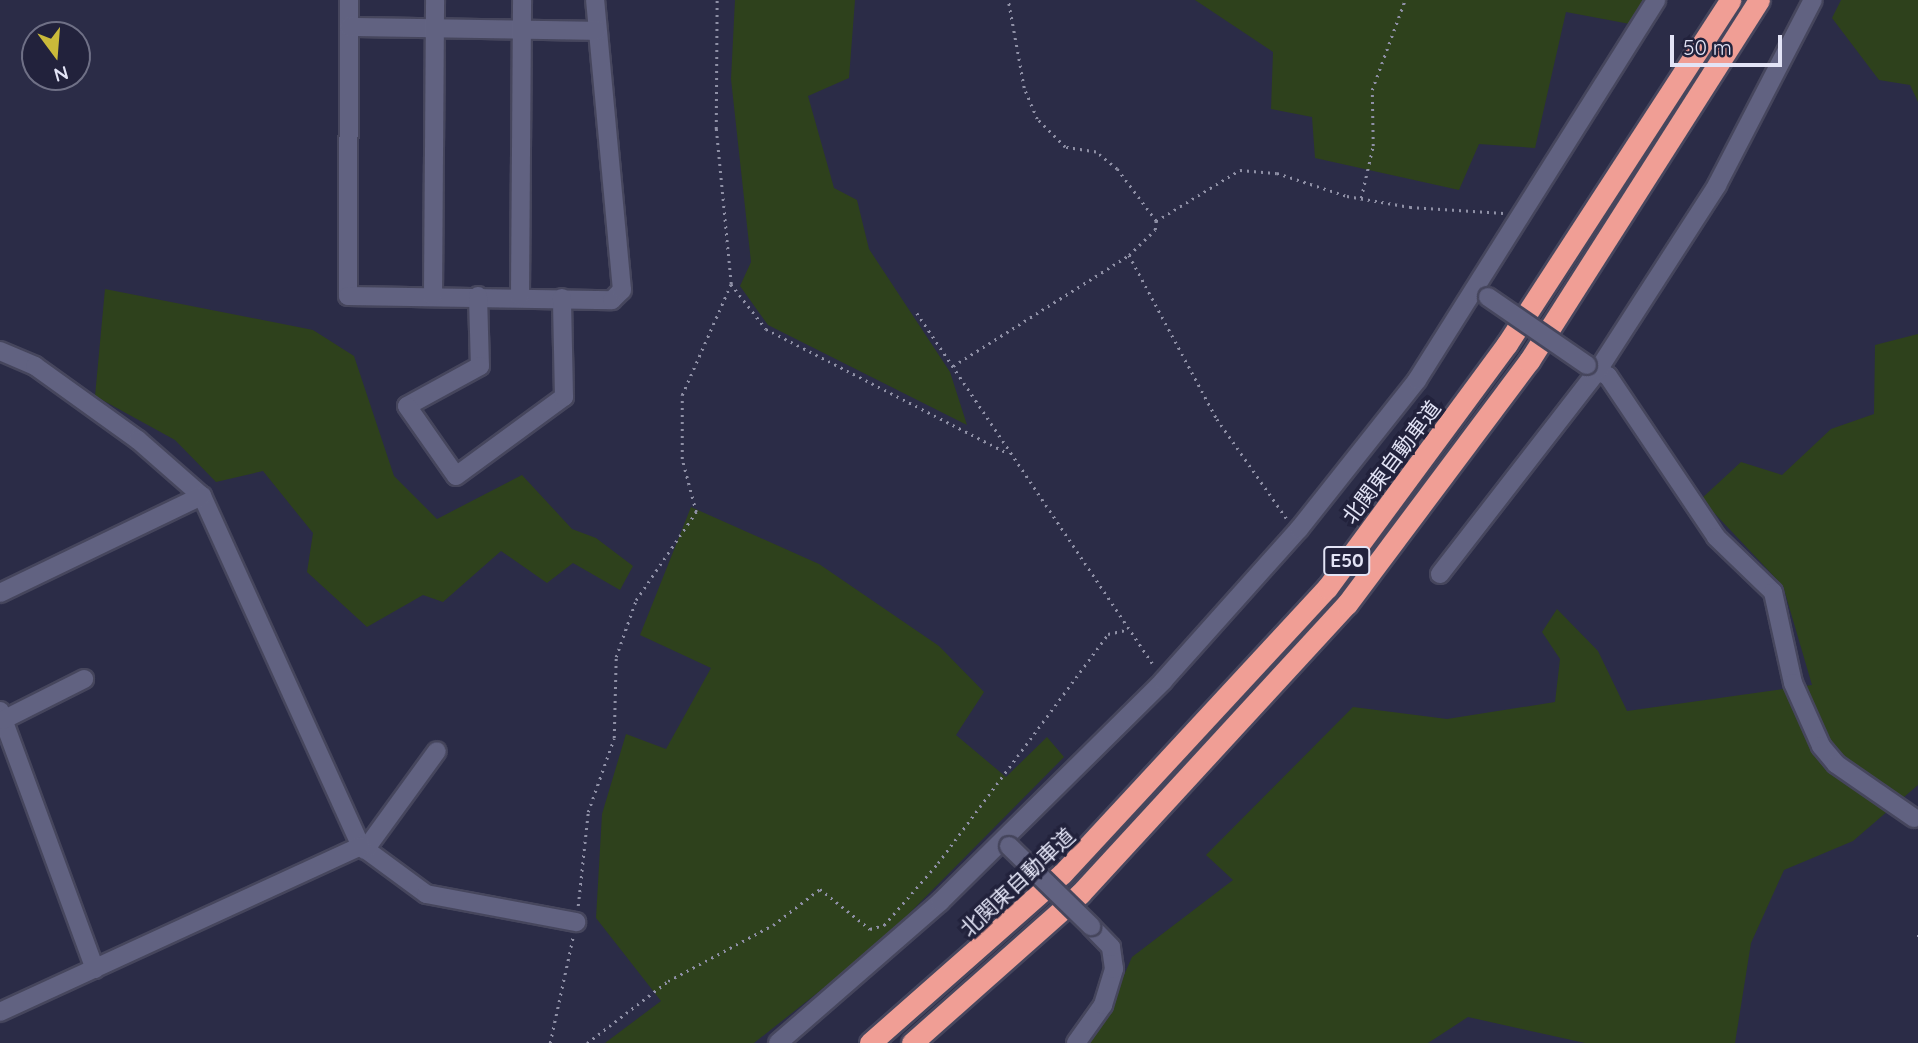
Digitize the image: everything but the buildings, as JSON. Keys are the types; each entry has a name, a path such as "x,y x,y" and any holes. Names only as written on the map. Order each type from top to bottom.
{"highway":[{"name":"北関東自動車道","path":"870,1043 1062,874 1327,588 1507,344 1730,0"},
{"name":"E50","path":"912,1043 1080,894 1347,604 1529,361 1759,0"}],"street":[{"path":"349,0 348,296 520,296 612,300 622,290 594,0"},
{"path":"433,296 435,0"},
{"path":"520,296 522,0"},
{"path":"778,1043 860,976 1006,843 1163,681 1298,529 1385,424 1482,293 1525,214 1656,0"},
{"path":"1440,574 1593,368 1717,185 1813,0"},
{"path":"349,27 597,31"},
{"path":"1482,293 1593,368 1716,537 1773,592 1799,703 1821,746 1836,764 1914,818"},
{"path":"478,296 480,366 407,406 456,476 564,397 562,298"},
{"path":"0,351 35,366 138,440 202,496 363,848 426,894 576,922"},
{"path":"0,593 202,496"},
{"path":"84,679 2,715 95,969"},
{"path":"0,1012 363,848 436,751"},
{"path":"1006,843 1111,947 1114,968 1104,1005 1076,1043"}],"path":[{"path":"550,1043 576,922 588,812 614,738 617,657 636,600 696,512 679,435 682,395 731,284 716,129 717,0"},
{"path":"1008,0 1024,88 1037,119 1065,147 1103,157 1156,221"},
{"path":"1361,198 1373,146 1372,90 1405,0"},
{"path":"953,366 1129,255 1150,240 1156,221 1240,170 1277,173 1361,198 1525,214"},
{"path":"1129,255 1217,419 1298,529"},
{"path":"731,284 766,329 1005,452"},
{"path":"916,313 953,366 1005,452 1163,681"},
{"path":"587,1043 668,981 773,925 820,889 870,929 884,925 938,863 1108,634 1126,630"}],"green space":[{"path":"735,0 855,0 849,78 808,96 834,188 857,200 869,249 950,372 967,425 768,325 740,286 751,262 731,79"},
{"path":"1195,0 1644,0 1630,24 1566,12 1535,148 1479,144 1459,190 1315,158 1312,117 1271,109 1273,52"},
{"path":"1841,0 1918,0 1918,102 1910,85 1879,80 1832,18"},
{"path":"105,289 313,330 354,356 394,476 437,519 522,475 572,529 596,538 633,566 620,590 573,563 547,583 501,551 443,602 423,595 367,627 307,572 313,533 263,471 216,482 175,440 95,396"},
{"path":"1918,334 1918,785 1853,841 1784,870 1751,943 1735,1043 1585,1043 1468,1017 1428,1043 1083,1043 1109,1009 1132,957 1233,880 1206,855 1353,707 1447,719 1555,702 1560,659 1542,632 1557,609 1598,651 1627,711 1812,685 1783,586 1701,499 1741,462 1782,475 1831,429 1874,414 1875,345"},
{"path":"691,507 819,564 939,646 984,692 956,735 1006,777 1047,737 1064,757 878,945 754,1043 605,1043 661,1001 596,918 602,814 626,734 666,749 711,668 640,635"}]}
